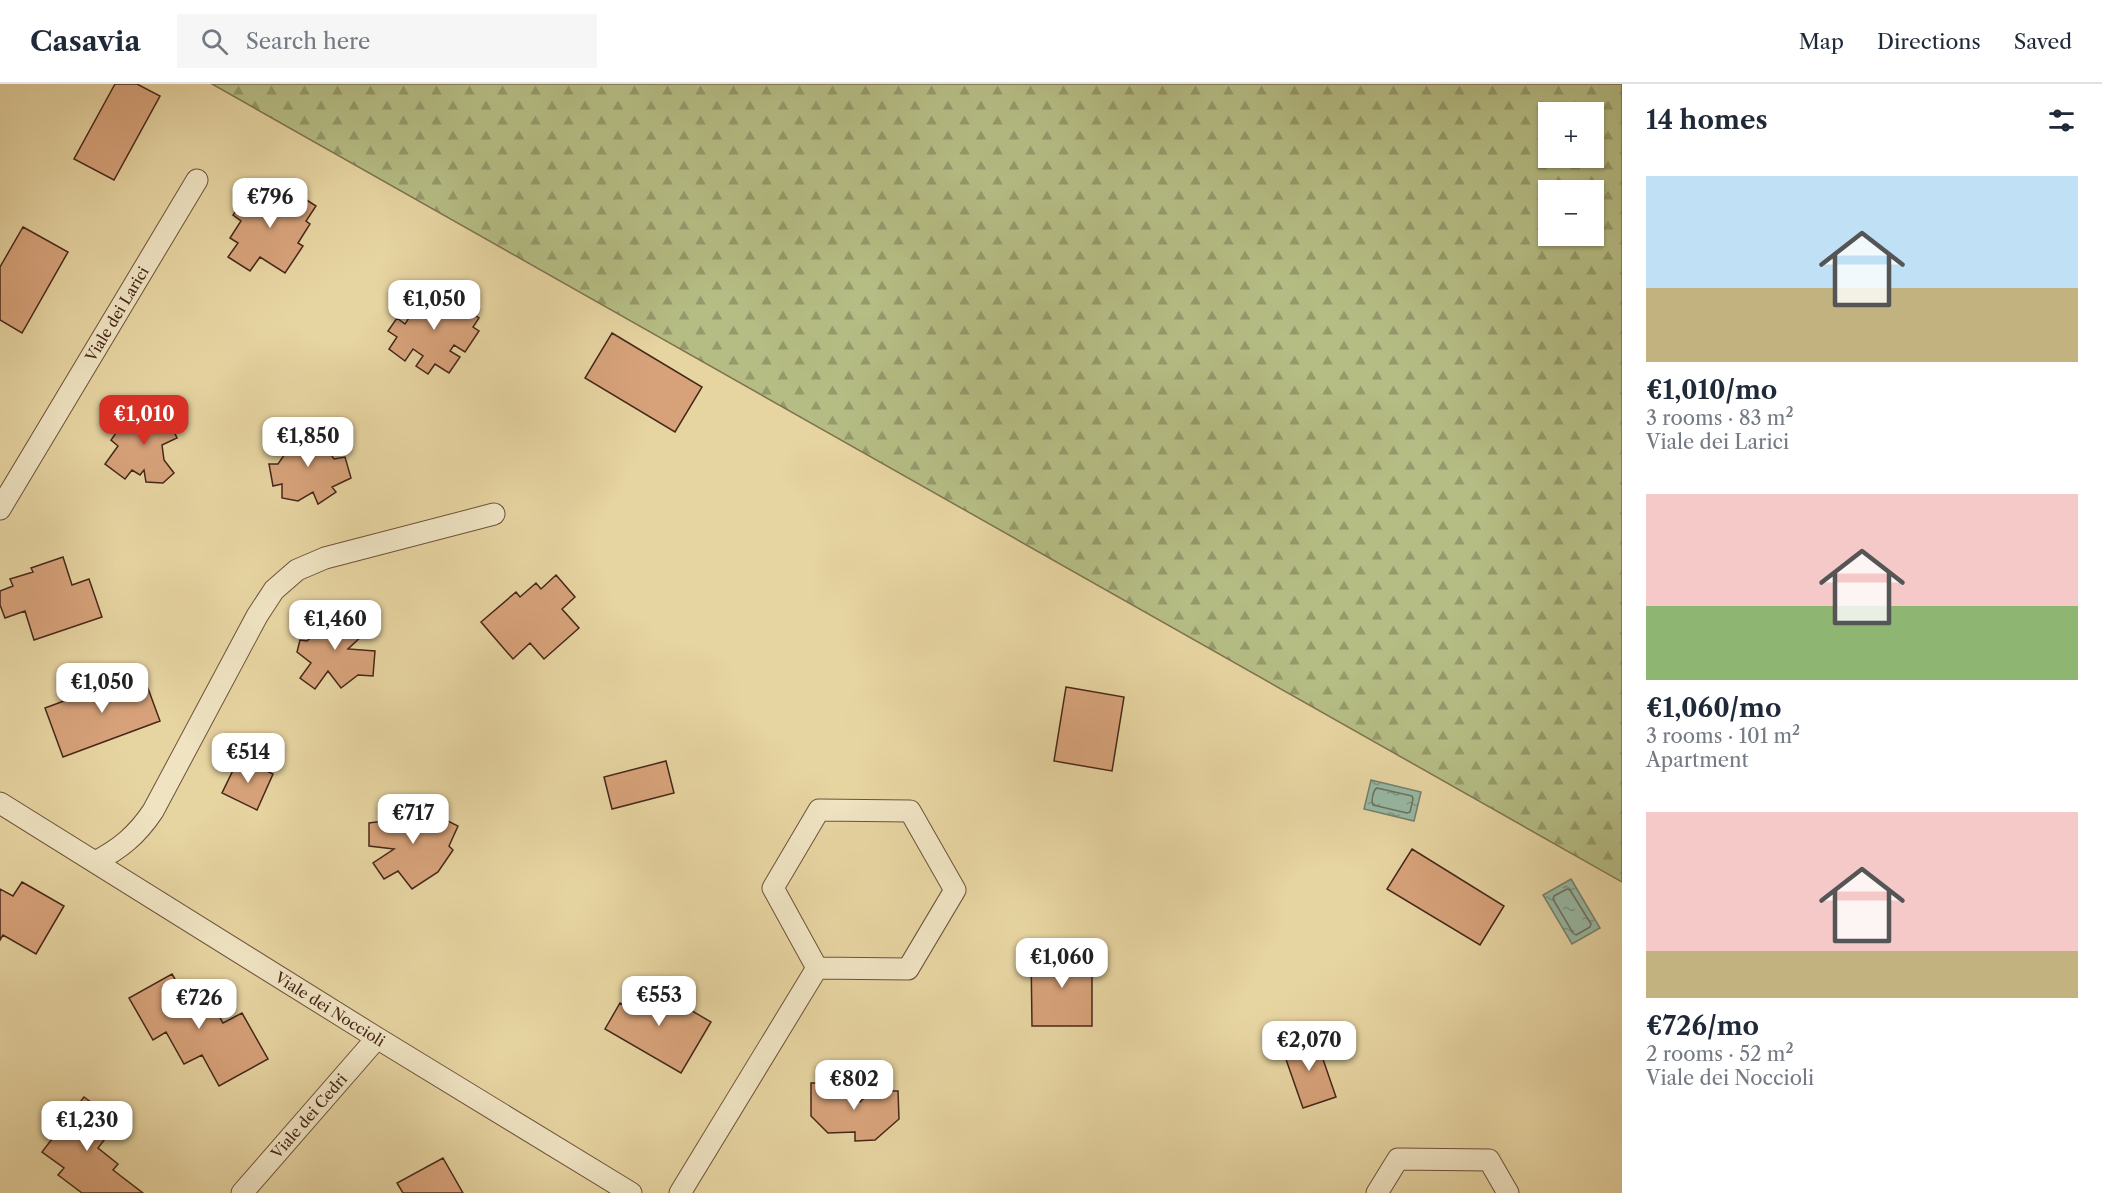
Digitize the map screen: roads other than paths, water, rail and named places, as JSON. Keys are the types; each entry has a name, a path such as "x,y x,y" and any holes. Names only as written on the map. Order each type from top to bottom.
{"street":[{"name":"Viale dei Larici","path":"0,508 197,180"},
{"path":"95,862 128,842 149,817 257,616 274,590 297,570 325,558 494,514"},
{"name":"Viale dei Noccioli","path":"0,803 376,1038 631,1193"},
{"path":"819,810 910,811 955,890 908,969 817,968 772,888 819,810"},
{"path":"680,1193 817,968"},
{"name":"Viale dei Cedri","path":"242,1193 376,1038"},
{"path":"1377,1193 1398,1159 1409,1159 1489,1160 1508,1193"}],"water":[{"path":"1371,780 1421,792 1414,821 1364,809"},
{"path":"1571,879 1600,928 1572,944 1543,895"}]}
